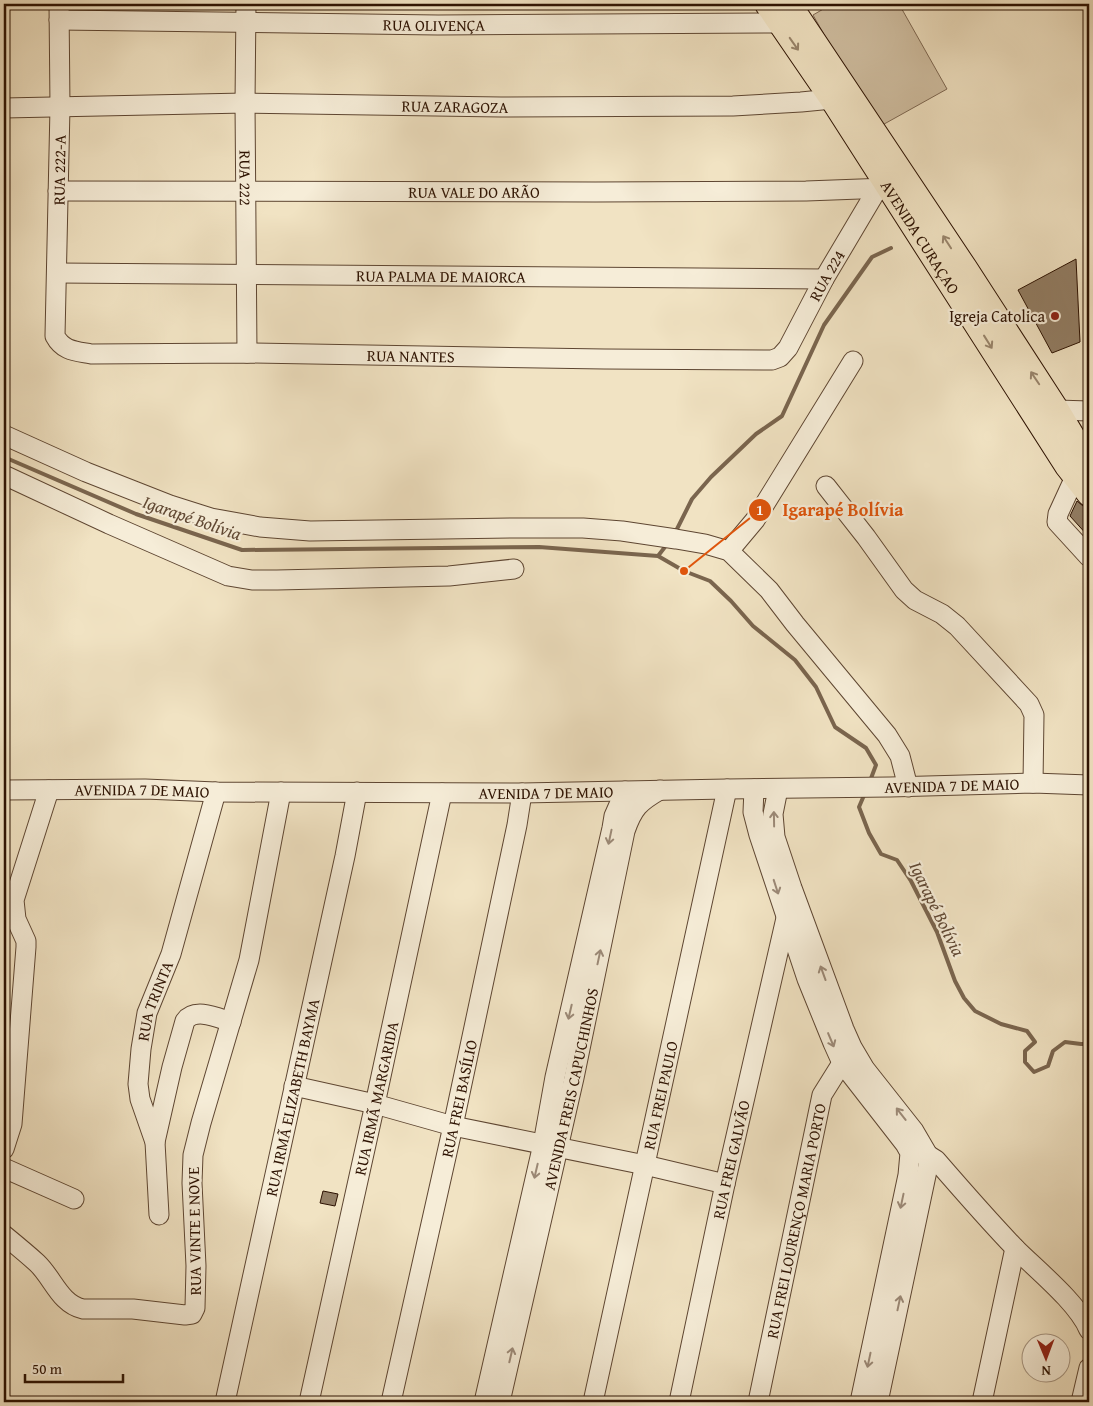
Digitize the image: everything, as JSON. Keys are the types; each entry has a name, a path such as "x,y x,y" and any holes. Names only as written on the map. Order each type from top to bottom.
{"main road":[{"name":"AVENIDA CURAÇAO","path":"778,10 840,96 972,298 1035,417 1085,478"},
{"name":"AVENIDA CURAÇAO","path":"840,96 884,188 972,298 1057,410 1085,478"}],"street":[{"name":"RUA OLIVENÇA","path":"59,12 246,13 438,24 778,10"},
{"name":"RUA 222-A","path":"55,336 60,107 59,12"},
{"name":"RUA 222","path":"246,13 247,353"},
{"name":"RUA ZARAGOZA","path":"4,108 245,103 733,106 768,105 840,96"},
{"name":"RUA VALE DO ARÃO","path":"58,191 767,191 884,188"},
{"name":"RUA 224","path":"772,360 780,357 788,348 824,279 884,188"},
{"name":"RUA PALMA DE MAIORCA","path":"57,273 824,279"},
{"name":"RUA NANTES","path":"55,336 65,348 91,354 247,353 772,360"},
{"path":"729,551 756,520 853,361"},
{"path":"1057,410 1089,412"},
{"path":"4,435 86,472 170,505 211,518 260,527 310,531 582,528 622,531 676,539 705,544 729,551 769,590 795,624 888,734 900,756 899,787"},
{"path":"4,475 228,576 252,580 306,580 450,576 514,569"},
{"path":"1085,478 1058,514 1058,522 1089,557"},
{"path":"826,486 904,590 915,600 942,614 957,626 1029,704 1034,715 1033,783"},
{"name":"AVENIDA 7 DE MAIO","path":"4,790 144,789 216,792 522,793 1033,783 1089,785"},
{"name":"RUA FREI PAULO","path":"593,1402 727,788"},
{"path":"754,789 753,812 758,835 807,980 842,1063 897,1133 919,1154 928,1166 878,1402"},
{"path":"778,789 773,814 775,837 792,888 852,1047 865,1069 914,1131 919,1154 908,1175 860,1402"},
{"path":"4,1149 12,1124 26,948 26,941 16,919 14,900 49,790"},
{"name":"AVENIDA FREIS CAPUCHINHOS","path":"484,1402 550,1146 576,1068 625,831 636,806 645,798 662,790"},
{"name":"AVENIDA FREIS CAPUCHINHOS","path":"500,1402 550,1146 555,1077 614,816 625,791"},
{"name":"RUA TRINTA","path":"159,1215 154,1142 140,1099 138,1084 144,1028 147,1013 165,970 179,929 216,792"},
{"name":"RUA VINTE E NOVE","path":"4,1235 39,1264 66,1300 75,1307 83,1309 192,1314 195,1308 196,1291 192,1184 194,1155 249,960 282,792"},
{"name":"RUA IRMÃ ELIZABETH BAYMA","path":"225,1402 357,792"},
{"name":"RUA IRMÃ MARGARIDA","path":"309,1402 442,793"},
{"name":"RUA FREI BASÍLIO","path":"391,1402 454,1126 517,825 522,793"},
{"name":"RUA FREI GALVÃO","path":"679,1402 786,918"},
{"path":"154,1142 172,1067 188,1016 203,1014 231,1022"},
{"name":"RUA FREI LOURENÇO MARIA PORTO","path":"758,1402 822,1095 852,1047"},
{"path":"294,1086 375,1104 454,1126 645,1165 726,1184"},
{"path":"919,1154 936,1160 1014,1248 1061,1293 1086,1323 1089,1330"},
{"path":"4,1168 74,1199"},
{"path":"982,1402 1014,1248"},
{"path":"1082,1402 1089,1368"}],"shaded area":[{"path":"832,4 899,4 947,89 877,128 813,15"}],"building":[{"name":"Igreja Catolica","path":"1076,259 1080,342 1052,353 1018,290"},
{"path":"1077,501 1089,511 1089,537 1070,516"},
{"path":"323,1191 338,1194 335,1206 320,1203"}],"waterway":[{"path":"675,533 692,499 711,477 756,434 782,416 824,325 872,257 891,248"},
{"name":"Igarapé Bolívia","path":"4,457 136,514 242,550 539,547 658,556 684,571 710,581 753,626 795,660 816,687 835,727 866,748 876,765 870,781"},
{"path":"658,556 668,543"},
{"name":"Igarapé Bolívia","path":"865,793 859,807 869,833 881,854 897,860 911,881 937,932 955,981 964,998 975,1011 1001,1024 1027,1031 1035,1042 1025,1051 1025,1062 1034,1072 1048,1066 1053,1051 1065,1042 1089,1044"}],"place":[{"name":"Igreja Catolica","path":"1055,316"},
{"name":"Igarapé Bolívia","path":"684,571"}]}
